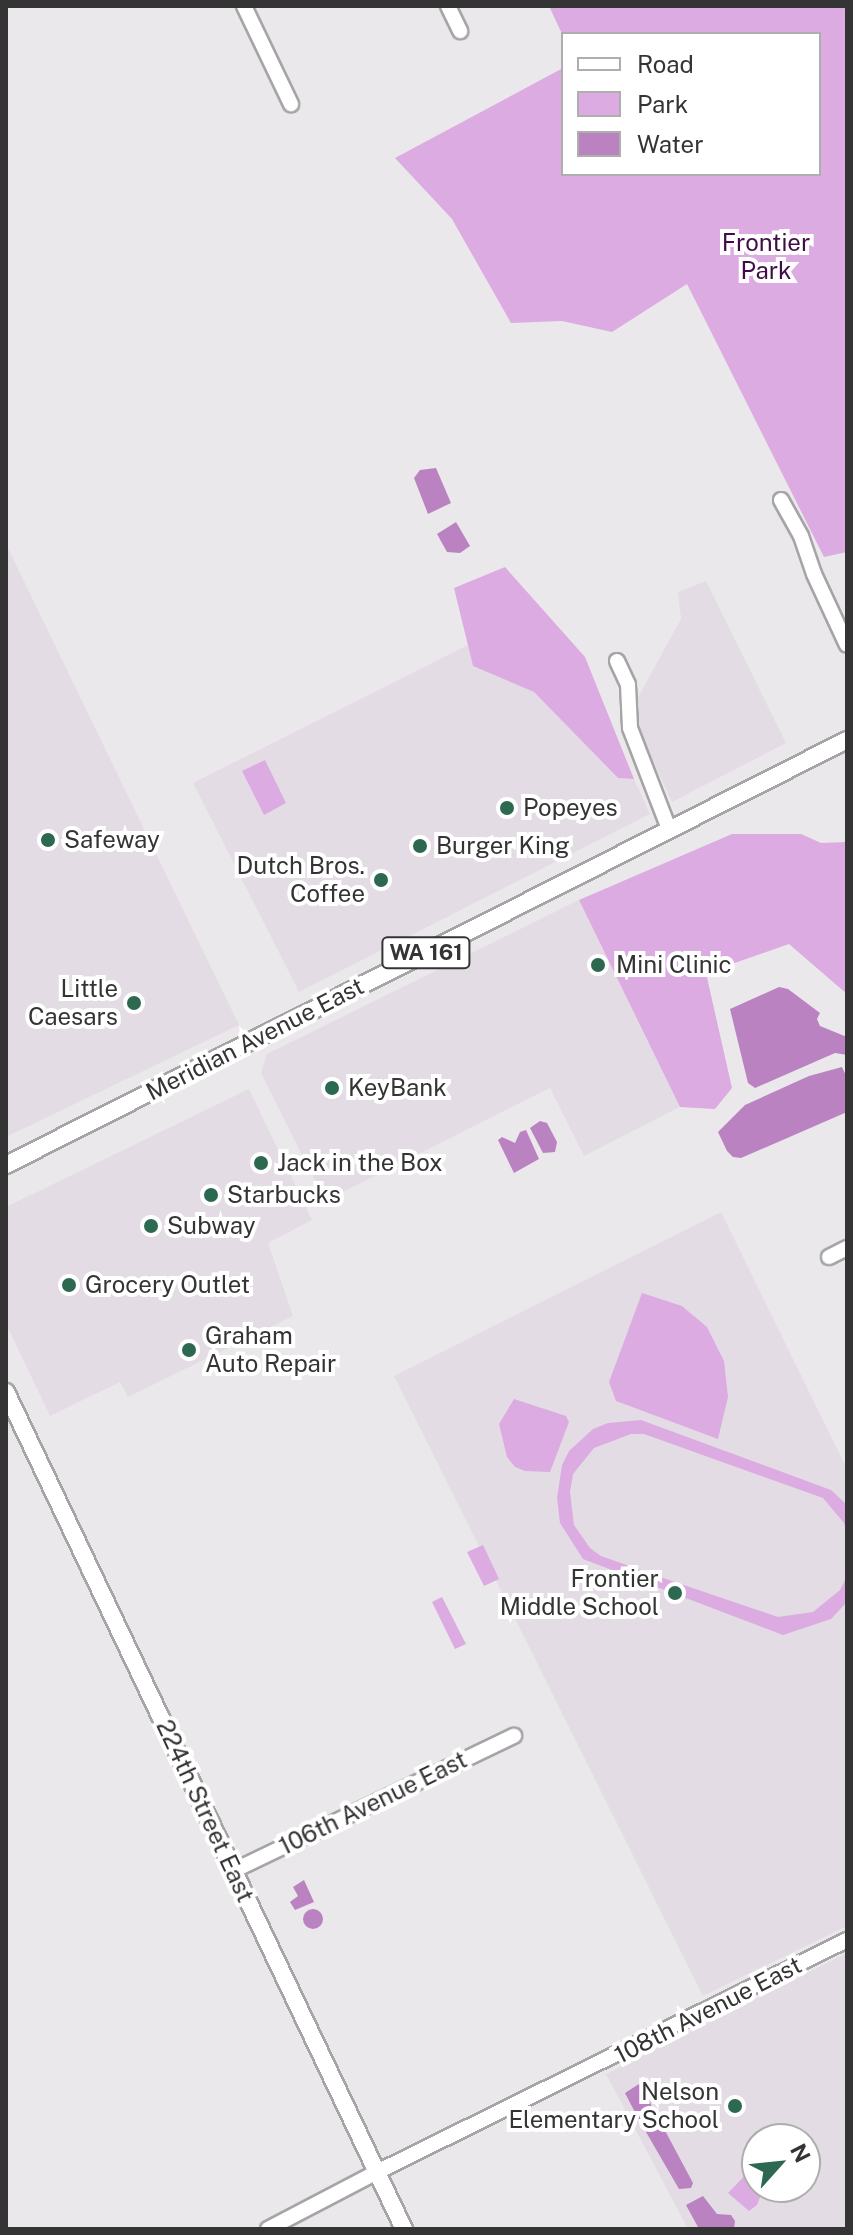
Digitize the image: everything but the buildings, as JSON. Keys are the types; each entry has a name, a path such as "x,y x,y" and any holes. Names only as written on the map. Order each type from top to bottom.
{"main road":[{"name":"Meridian Avenue East","path":"6,1165 847,740"},
{"name":"224th Street East","path":"6,1392 404,2229"}],"street":[{"path":"244,6 291,104"},
{"path":"448,6 460,31"},
{"path":"781,500 801,536 814,574 847,645"},
{"path":"617,661 628,685 634,739 669,829"},
{"path":"829,1257 847,1248"},
{"name":"106th Avenue East","path":"233,1871 514,1736"},
{"name":"108th Avenue East","path":"268,2229 847,1940"}],"shaded area":[{"path":"6,544 239,1025 6,1137"},
{"path":"706,581 786,743 672,802 637,726 636,701 681,619 678,592"},
{"path":"468,645 473,666 534,692 618,778 634,779 650,814 299,992 193,783"},
{"path":"579,900 680,1107 584,1156 550,1088 325,1201 261,1073 267,1054"},
{"path":"249,1089 312,1220 268,1243 293,1316 128,1397 120,1382 50,1416 6,1324 6,1207"},
{"name":"Frontier Middle School","path":"721,1212 847,1469 847,1926 703,1996 394,1376"},
{"name":"Nelson Elementary School","path":"847,1953 847,2229 688,2229 606,2074"}],"green space":[{"name":"Frontier Park","path":"549,6 847,6 847,552 824,557 687,284 612,332 562,321 511,323 452,219 395,158 561,69 561,176 821,176 821,32 561,32"},
{"path":"505,567 585,657 634,779 618,778 534,692 473,666 454,588"},
{"path":"265,760 286,803 264,815 242,771"},
{"path":"732,834 801,834 821,843 847,842 847,994 789,944 706,973 732,1088 715,1109 680,1107 579,900"},
{"path":"642,1293 682,1306 707,1327 724,1361 728,1397 718,1439 616,1401 609,1382"},
{"path":"514,1399 566,1416 569,1422 550,1472 525,1471 515,1467 507,1457 499,1424"},
{"path":"641,1420 831,1490 847,1505 847,1533 844,1523 823,1498 644,1434 631,1434 594,1448 573,1474 570,1492 574,1525 590,1548 601,1556 778,1617 813,1612 840,1590 847,1576 847,1602 831,1619 783,1635 583,1559 560,1523 557,1498 562,1465 569,1451 593,1429 608,1423"},
{"path":"483,1545 499,1579 484,1586 467,1552"},
{"path":"442,1597 466,1644 455,1649 432,1602"},
{"path":"741,2180 741,2203 758,2203 749,2211 728,2193"}],"water":[{"path":"436,468 451,503 428,514 414,478 420,470"},
{"path":"456,522 470,546 460,553 447,552 437,534"},
{"path":"779,987 788,989 820,1013 817,1019 820,1026 847,1037 847,1055 835,1053 755,1088 748,1083 730,1009"},
{"path":"842,1067 847,1078 847,1112 741,1158 733,1157 727,1151 718,1132 745,1105 809,1076"},
{"path":"540,1121 547,1123 557,1142 555,1152 543,1153 530,1128"},
{"path":"526,1130 539,1159 514,1173 498,1140 502,1137 515,1143 520,1132"},
{"path":"304,1880 314,1902 295,1910 290,1902 298,1896 293,1887"},
{"path":"313,1909 320,1912 323,1919 320,1926 313,1929 306,1926 303,1919 306,1912"},
{"path":"639,2084 647,2092 654,2114 640,2122 625,2093"},
{"path":"651,2123 662,2125 693,2183 691,2188 679,2189 646,2132"},
{"path":"703,2196 717,2214 731,2215 735,2221 734,2229 699,2229 686,2205"}],"place":[{"name":"Popeyes","path":"507,808"},
{"name":"Safeway","path":"48,840"},
{"name":"Burger King","path":"420,846"},
{"name":"Dutch Bros. Coffee","path":"381,880"},
{"name":"Mini Clinic","path":"598,965"},
{"name":"Little Caesars","path":"134,1003"},
{"name":"KeyBank","path":"332,1088"},
{"name":"Jack in the Box","path":"261,1163"},
{"name":"Starbucks","path":"211,1195"},
{"name":"Subway","path":"151,1226"},
{"name":"Grocery Outlet","path":"69,1285"},
{"name":"Graham Auto Repair","path":"189,1350"},
{"name":"Frontier Middle School","path":"675,1593"},
{"name":"Nelson Elementary School","path":"735,2106"}]}
